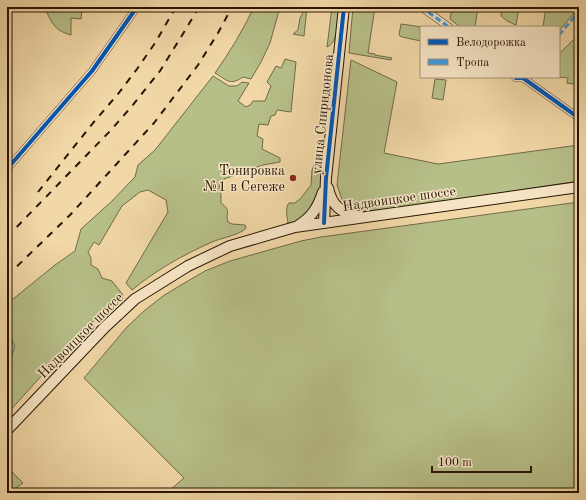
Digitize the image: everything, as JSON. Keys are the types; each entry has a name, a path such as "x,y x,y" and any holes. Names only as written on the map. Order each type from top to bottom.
{"main road":[{"name":"улица Спиридонова","path":"324,223 326,178 344,7"},
{"path":"326,178 333,203 341,210 352,215 373,216"},
{"path":"295,227 306,220 316,210 322,195 326,178"},
{"name":"Надвоицкое шоссе","path":"7,430 105,327 135,299 188,266 230,246 295,227 579,187"}],"street":[{"path":"7,169 92,71 137,7"},
{"path":"420,7 448,26"},
{"path":"523,78 579,118"}],"green space":[{"path":"44,7 82,7 81,19 71,18 71,35 60,31 54,25"},
{"path":"254,7 280,7 270,43 251,79 243,77 232,82 226,80 215,73 236,41"},
{"path":"303,7 307,7 304,36 293,34 298,30"},
{"path":"332,7 339,7 338,24 334,40 327,47"},
{"path":"353,7 375,7 368,53 392,58 391,60 349,53"},
{"path":"452,7 478,7 475,26 459,26 450,19"},
{"path":"502,7 519,7 516,25 507,21 501,16"},
{"path":"546,7 579,7 560,30 560,26 543,26"},
{"path":"401,24 420,27 420,41 399,35"},
{"path":"578,35 579,85 567,83 568,78 560,77 560,53"},
{"path":"285,59 296,62 291,112 277,110 275,115 271,116 268,125 259,124 257,136 263,139 262,149 280,158 280,162 263,165 224,179 219,186 221,203 227,210 228,222 232,224 245,225 246,228 239,233 212,242 191,252 160,269 132,290 126,283 168,212 166,200 148,190 140,192 122,206 99,245 94,242 88,252 91,258 91,265 98,269 102,278 112,281 123,295 89,325 7,414 7,304 55,265 75,251 81,229 111,202 135,177 138,165 155,150 213,76 229,86 237,86 242,82 249,83 238,101 246,107 253,101 265,101 271,86 267,82 276,66 281,68"},
{"path":"351,60 397,82 384,153 438,164 579,145 579,181 376,212 354,211 345,208 337,185"},
{"path":"435,79 446,80 443,100 432,98"},
{"path":"320,158 323,162 323,174 319,193 309,214 292,224 288,223 287,207 289,203 295,203 301,198 311,185 312,170 315,163"},
{"path":"579,202 579,493 170,493 170,490 184,478 84,378 127,327 144,311 163,296 205,271 230,261 301,241 321,237"},
{"path":"7,467 23,483 9,493 7,493"}],"shaded area":[{"path":"7,335 10,336 15,346 11,358 7,358"}],"railway":[{"path":"38,192 137,69 155,43 176,7"},
{"path":"7,237 112,129 132,106 160,71 199,7"},
{"path":"7,276 70,215 154,123 198,65 232,7"}],"marked path":[{"path":"421,7 448,26"},
{"path":"560,34 579,11"}],"cycle path":[{"path":"7,169 92,71 137,7"},
{"path":"324,223 326,178 344,7"},
{"path":"516,78 523,78"},
{"path":"523,78 579,118"}],"place":[{"name":"Тонировка №1 в Сегеже","path":"293,178"}]}
